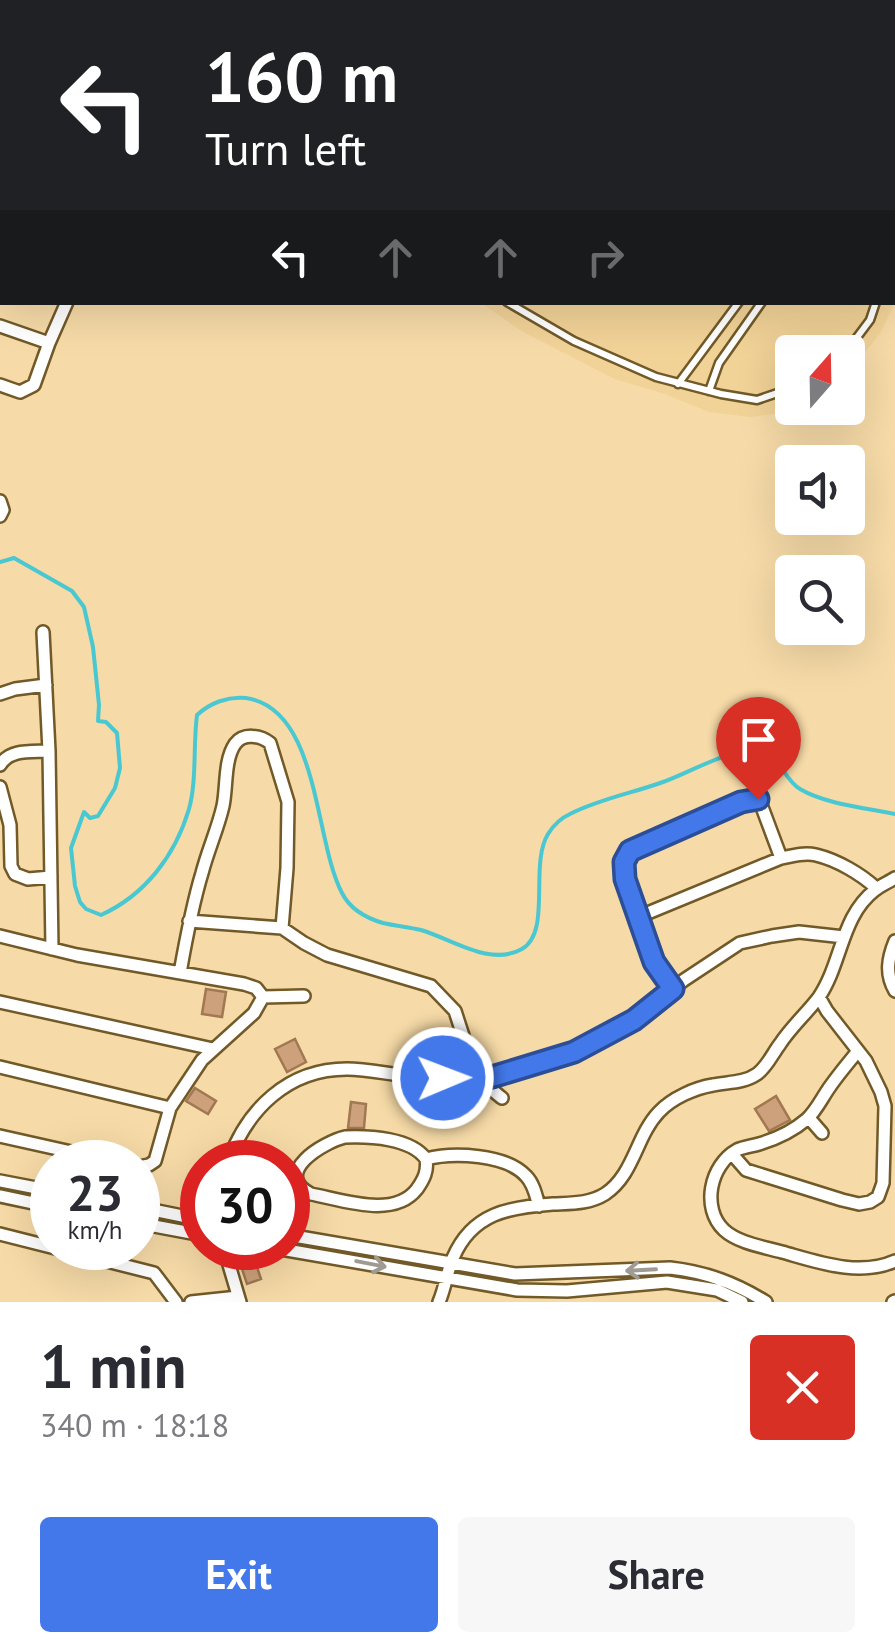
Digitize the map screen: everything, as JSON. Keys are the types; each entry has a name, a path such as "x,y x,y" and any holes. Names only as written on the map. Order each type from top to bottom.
{"street":[{"path":"0,385 20,392 34,385 65,305"},
{"path":"0,326 49,343"},
{"path":"0,501 0,516"},
{"path":"43,632 52,949"},
{"path":"0,694 46,686"},
{"path":"180,973 189,921 223,806 230,757 236,742 254,736 270,743 288,802 282,928"},
{"path":"0,765 12,753 48,751"},
{"path":"0,786 10,825 11,866 15,874 28,879 51,878"},
{"path":"673,989 654,962 625,879 624,862 630,851 741,802 758,799 781,858"},
{"path":"638,917 781,858 803,854 818,855 864,877 876,888"},
{"path":"439,1302 462,1240 478,1224 500,1212 601,1196 615,1186 660,1111 688,1092 745,1080 761,1072 819,996 852,917 876,888 895,878"},
{"path":"189,921 282,928 327,955 431,986 455,1011 476,1079 502,1098"},
{"path":"238,1140 264,1102 294,1080 352,1068 409,1076 492,1077 574,1052 634,1020 740,944 799,932 844,936"},
{"path":"0,936 256,988 263,997"},
{"path":"895,941 888,974 895,991"},
{"path":"263,997 304,996"},
{"path":"732,1154 746,1170 842,1200 859,1204 878,1196 884,1183 885,1106 874,1074 819,996"},
{"path":"160,1143 170,1108 202,1060 254,1014 263,997"},
{"path":"0,1002 213,1050"},
{"path":"858,1051 809,1118 775,1139 732,1154 716,1172 710,1196 717,1220 728,1234 764,1247 844,1267 874,1268 895,1261"},
{"path":"0,1067 170,1108"},
{"path":"809,1118 822,1133"},
{"path":"0,1136 30,1143"},
{"path":"345,1137 412,1146 426,1159 425,1176 416,1190 391,1206 311,1194 302,1189 297,1178 306,1158 332,1140 345,1137"},
{"path":"426,1159 458,1154 510,1166 527,1177 539,1206"},
{"path":"0,1181 30,1187"},
{"path":"0,1196 30,1202"},
{"path":"0,1234 154,1273 176,1302"},
{"path":"310,1239 515,1274 688,1270 731,1282 766,1302"},
{"path":"310,1254 517,1290 667,1282 717,1290 742,1302"},
{"path":"191,1302 239,1299 230,1270"}],"lane":[{"path":"512,305 574,341 656,377 757,400 775,394"},
{"path":"678,384 737,305"},
{"path":"708,390 719,363 760,305"},
{"path":"859,335 875,305"}],"shaded area":[{"path":"484,305 894,305 881,332 865,352 865,335 775,335 775,414 750,417 709,412 615,379 523,332"}],"building":[{"path":"206,989 226,992 222,1017 202,1014"},
{"path":"295,1039 306,1062 287,1072 275,1049"},
{"path":"195,1088 216,1101 208,1114 186,1101"},
{"path":"776,1096 790,1120 769,1131 755,1109"},
{"path":"351,1102 366,1104 364,1128 348,1128"},
{"path":"242,1270 258,1270 261,1279 247,1284"}],"waterway":[{"path":"0,562 14,558 72,591 84,607 93,647 98,721 106,722 117,733 120,768 115,788 98,816 90,818 84,812 71,848 80,902 101,915 131,897 167,858 189,809 197,715 213,704 233,698 246,698 270,707 288,726 302,751 333,870 349,904 377,921 421,930 484,953 510,954 531,940 538,913 543,847 560,820 593,804 663,782 723,757 747,750 764,752 776,760 794,784 810,794 895,814"}],"route":[{"path":"443,1078 492,1077 574,1052 634,1020 673,989 654,962 625,879 624,862 630,851 741,802 758,799"}]}
